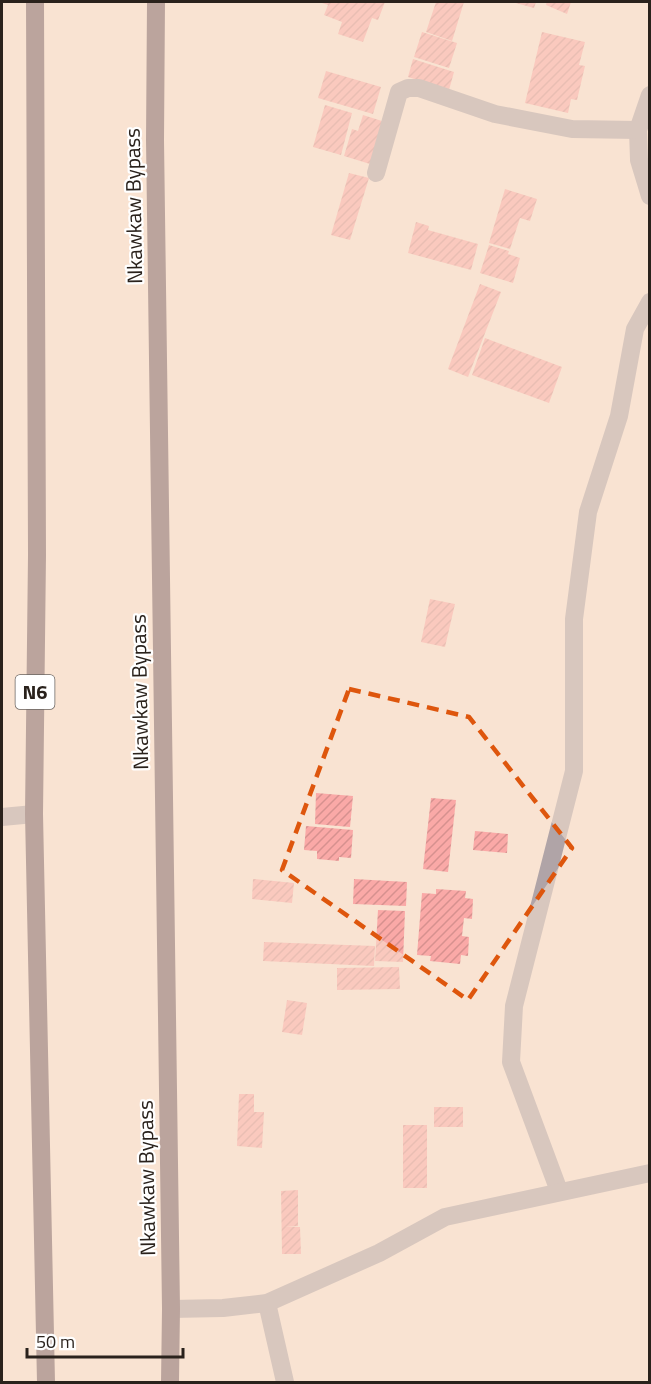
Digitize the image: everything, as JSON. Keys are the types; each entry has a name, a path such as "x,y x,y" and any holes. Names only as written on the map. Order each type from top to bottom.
{"highway":[{"name":"N6","path":"35,2 37,555 34,814 46,1383"},
{"name":"Nkawkaw Bypass","path":"156,2 155,140 171,1309 170,1383"}],"street":[{"path":"376,173 399,92 408,88 419,88 495,114 572,129 638,130"},
{"path":"650,95 638,130 639,160 650,196"},
{"path":"559,1191 511,1062 514,1006 574,771 574,619 588,512 619,416 635,329 650,302"},
{"path":"2,817 34,814"},
{"path":"171,1309 223,1308 267,1303 379,1252 445,1217 650,1173"},
{"path":"267,1303 285,1383"}],"highlighted area":[{"path":"349,689 469,717 572,848 468,1000 282,870"}],"building":[{"path":"319,2 385,2 378,20 372,18 363,42 338,34 342,22 324,15 328,5"},
{"path":"436,2 464,2 452,41 426,32"},
{"path":"512,2 536,2 534,8"},
{"path":"547,2 571,2 567,14 546,5"},
{"path":"422,32 457,43 449,68 414,57"},
{"path":"542,32 585,42 579,65 585,66 577,100 571,99 568,113 525,103"},
{"path":"413,59 454,72 449,90 408,77"},
{"path":"326,71 381,87 373,114 318,98"},
{"path":"325,105 352,113 341,155 313,147"},
{"path":"363,115 382,121 370,164 344,156 352,129 358,131"},
{"path":"349,173 369,178 350,240 331,235"},
{"path":"505,189 537,199 530,221 520,218 510,249 489,243"},
{"path":"416,222 429,226 428,230 478,244 471,270 408,253"},
{"path":"489,245 509,251 508,254 520,258 513,283 480,273"},
{"path":"480,284 501,292 468,377 448,369"},
{"path":"485,338 562,367 549,403 472,375"},
{"path":"430,599 455,604 445,647 421,642"},
{"path":"316,793 353,796 350,827 315,824"},
{"path":"431,798 456,800 448,872 423,869"},
{"path":"306,826 353,830 351,858 339,857 339,861 317,859 317,851 304,850"},
{"path":"475,831 508,834 507,853 473,850"},
{"path":"253,879 294,883 292,903 252,899"},
{"path":"354,879 407,882 406,906 353,904"},
{"path":"436,889 466,891 465,898 473,899 472,919 464,918 462,936 469,937 468,956 461,955 460,964 430,961 431,956 417,955 422,893 436,894"},
{"path":"378,910 405,911 403,962 375,961"},
{"path":"264,942 375,946 374,966 263,961"},
{"path":"399,967 400,989 337,990 337,968"},
{"path":"287,1000 307,1003 302,1035 282,1032"},
{"path":"239,1094 254,1094 254,1112 264,1112 262,1148 237,1146"},
{"path":"434,1107 463,1107 463,1127 434,1127"},
{"path":"403,1125 427,1125 427,1188 403,1188"},
{"path":"298,1190 298,1226 285,1227 300,1227 301,1254 282,1254 281,1191"}]}
